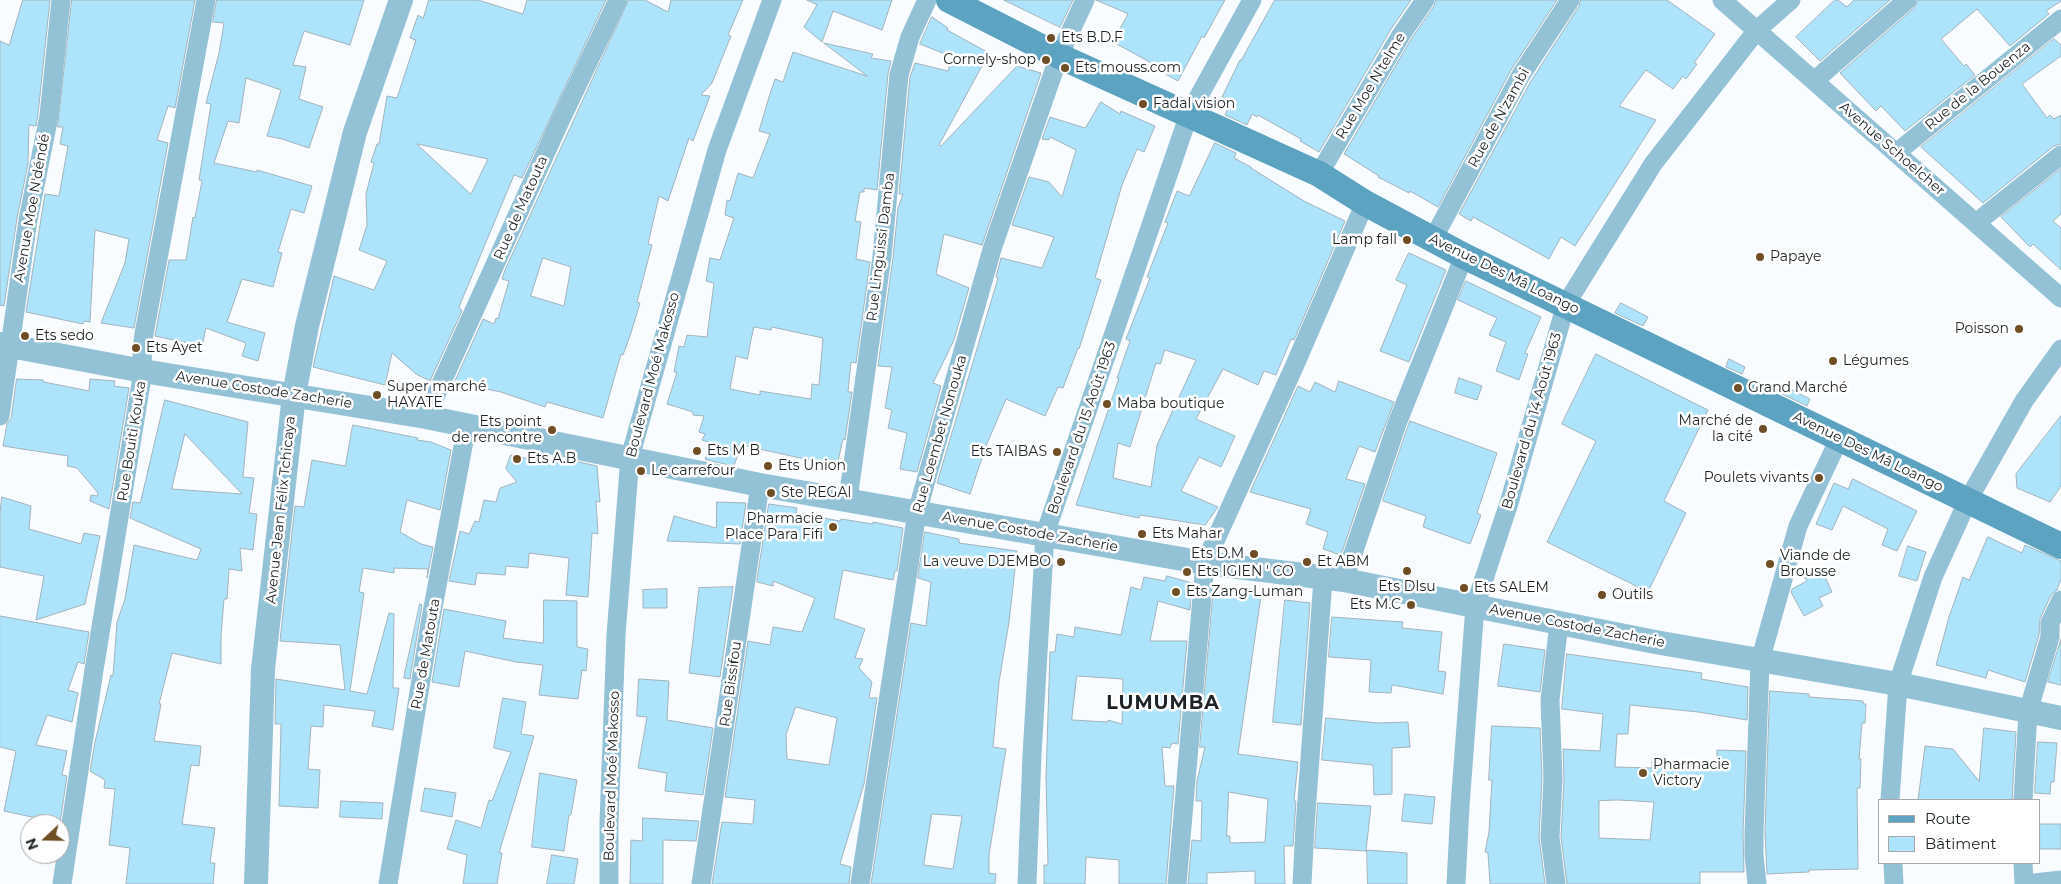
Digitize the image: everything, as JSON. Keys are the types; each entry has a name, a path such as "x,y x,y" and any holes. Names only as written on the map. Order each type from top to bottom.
{"main road":[{"name":"Avenue Des Mâ Loango","path":"949,0 1059,56 1319,174 1365,204 1464,256 2061,546"}],"street":[{"name":"Avenue Moe N'déndé","path":"0,416 6,345 16,302 28,220 49,116 61,0"},
{"name":"Rue Bouiti Kouka","path":"62,884 143,371 142,350 144,334 206,0"},
{"name":"Avenue Jean Félix Tchicaya","path":"256,884 263,669 294,395 307,326 355,132 401,0"},
{"name":"Rue de Matouta","path":"426,417 560,121 618,0"},
{"name":"Boulevard Moé Makosso","path":"609,884 616,635 630,457 717,150 772,0"},
{"name":"Rue Linguissi Damba","path":"848,499 882,256 899,74 910,37 927,0"},
{"name":"Rue Loembet Nonouka","path":"860,884 918,512 993,246 1059,56 1085,0"},
{"name":"Boulevard du 15 Août 1963","path":"1027,884 1032,755 1045,534 1189,114 1252,0"},
{"name":"Rue Moe N'telme","path":"1319,174 1401,35 1425,0"},
{"name":"Rue de N'zambi","path":"1433,239 1521,75 1570,0"},
{"name":"Avenue Schoelcher","path":"1722,0 2061,298"},
{"name":"Boulevard du 14 Août 1963","path":"1456,884 1475,606 1509,503 1566,304 1653,164 1757,30 1791,0"},
{"path":"1814,81 1907,0"},
{"name":"Rue de la Bouenza","path":"1896,153 2061,19"},
{"path":"1976,223 2061,155"},
{"path":"1177,884 1205,563 1294,367 1365,204"},
{"path":"1302,884 1304,827 1334,579 1464,256"},
{"name":"Avenue Costode Zacherie","path":"6,345 143,371 426,417 760,484 1205,563 1334,579 1760,661 1898,684 2061,718"},
{"path":"1890,799 1898,684 1933,577 1968,500 2024,401 2061,349"},
{"name":"Rue de Matouta","path":"388,884 431,618 467,425"},
{"path":"1757,884 1754,840 1760,661 1798,526 1839,438"},
{"name":"Rue Bissifou","path":"701,884 760,484"},
{"path":"2023,799 2028,712 2050,637 2050,623 2061,600"},
{"path":"1556,884 1550,836 1553,779 1550,700 1559,623"},
{"path":"1893,864 1894,884"},
{"path":"2023,864 2025,884 2061,880"}],"building":[{"path":"23,0 50,0 38,114 36,126 29,125 28,164 17,218 4,306 0,305 0,41 9,45"},
{"path":"72,0 195,0 175,108 168,106 157,140 168,143 134,328 101,323 125,263 129,239 95,230 90,322 84,321 83,324 26,312 45,194 59,196 68,146 60,144 63,127 58,127"},
{"path":"217,0 364,0 350,45 304,31 293,65 306,67 299,99 323,107 309,148 267,136 281,90 246,78 239,123 228,121 214,163 257,172 257,170 312,186 304,213 291,209 278,252 282,253 273,287 242,279 227,322 265,333 258,361 242,356 246,343 206,328 202,346 155,336 169,260 186,260 193,217 195,218 202,181 199,180 211,104 206,103 219,53 224,23 213,22"},
{"path":"429,0 478,0 523,14 527,0 606,0 522,178 514,175 459,307 462,311 430,381 416,374 392,353 385,385 313,367 334,276 374,290 387,261 359,250 367,225 366,194 374,163 371,162 377,144 379,144 387,96 397,98 416,40 410,38 418,15 423,18","holes":["417,144 488,159 471,194"]},
{"path":"629,0 645,0 668,12 671,0 743,0 728,35 731,36 712,83 701,95 710,96 693,141 689,138 668,201 659,196 648,244 652,245 637,302 640,303 623,355 621,354 603,418 547,402 545,407 501,392 454,383 483,319 494,324 496,318 498,319 509,281 502,279","holes":["543,258 571,267 564,306 531,296"]},
{"path":"807,0 892,0 882,30 833,11 822,42 804,27 817,5"},
{"path":"1004,0 1073,0 1060,27"},
{"path":"1096,0 1225,0 1204,38 1202,36 1178,81 1153,67 1155,65 1113,42 1128,14"},
{"path":"1275,0 1411,0 1391,29 1319,152 1300,141 1301,139 1258,115 1257,117 1252,114 1247,125 1225,115 1231,102 1222,97 1240,60"},
{"path":"1436,0 1557,0 1511,70 1438,207 1410,191 1409,193 1378,177 1344,154"},
{"path":"1581,0 1667,0 1715,34 1694,63 1697,64 1686,79 1683,76 1673,89 1646,70 1619,106 1656,120 1575,246 1561,237 1549,259 1473,217 1471,221 1459,214 1531,81"},
{"path":"1835,0 1838,0 1847,7 1854,0 1890,0 1820,61 1796,37"},
{"path":"1918,0 2061,1 2046,11 2049,14 2010,46 1977,9 1941,39 1964,66 1966,64 1975,75 1905,131 1881,106 1876,111 1840,73 1914,8"},
{"path":"932,17 948,28 947,30 989,53 939,145 941,146 1017,66 1041,73 982,245 944,234 936,274 969,288 954,340 933,383 941,386 917,472 900,469 907,433 888,428 892,410 885,408 892,367 878,366 898,208 903,194 899,194 910,77 915,63 948,71 952,57 920,44"},
{"path":"2054,39 2061,45 2061,56 2022,84 2047,118 2050,115 2054,119 2061,115 2061,144 2054,146 1983,203 1921,147"},
{"path":"824,43 873,54 871,58 891,61 888,74 877,190 864,188 864,192 860,192 855,221 861,222 856,259 870,262 856,363 851,362 848,392 852,392 845,440 843,439 837,466 741,445 734,466 705,459 711,443 702,440 705,434 699,432 704,416 693,415 693,412 667,404 677,372 674,372 679,346 684,347 687,335 707,337 714,283 706,281 710,258 720,260 734,218 725,215 727,200 730,201 738,173 753,178 770,134 759,131 775,79 783,82 793,52 867,76","holes":["754,327 771,330 772,327 823,338 819,385 812,384 811,399 760,391 760,395 730,389 736,356 747,359"]},
{"path":"1101,102 1120,114 1121,111 1155,126 1144,152 1137,149 1122,185 1095,278 1101,280 1079,349 1063,388 1058,387 1045,416 1006,399 986,446 970,494 937,483 998,278 996,277 1001,258 1042,268 1054,237 1012,225 1029,177 1049,182 1062,197 1076,150 1050,137 1049,140 1042,139 1050,117 1085,128"},
{"path":"1215,143 1236,153 1234,158 1304,201 1345,221 1294,340 1291,339 1276,375 1264,371 1258,385 1223,369 1196,419 1235,436 1221,467 1199,457 1181,491 1218,507 1205,525 1140,515 1139,518 1076,505 1119,378 1117,378 1130,341 1126,339 1150,278 1147,277 1168,223 1165,222 1177,191 1189,196","holes":["1165,350 1196,360 1157,445 1151,487 1113,478 1118,443 1130,447 1156,363 1160,364"]},
{"path":"2061,169 2061,214 2053,221 2061,228 2061,270 2033,244 2030,247 2001,217"},
{"path":"1409,253 1446,270 1409,362 1380,351 1407,285 1396,280"},
{"path":"1466,281 1541,317 1525,353 1528,354 1519,380 1496,371 1506,342 1489,335 1497,318 1458,300"},
{"path":"1621,303 1648,317 1643,326 1615,313"},
{"path":"1596,354 1708,410 1664,501 1686,513 1648,592 1547,542 1596,441 1562,424"},
{"path":"1729,359 1745,367 1742,374 1726,367"},
{"path":"1459,378 1482,386 1477,400 1455,393"},
{"path":"17,379 43,380 44,382 89,391 90,379 115,381 114,386 129,388 109,509 90,501 91,495 97,496 98,493 77,468 67,466 68,456 3,446 7,424 11,418"},
{"path":"1339,381 1394,402 1375,452 1359,446 1346,479 1365,484 1341,555 1323,549 1328,532 1306,524 1311,509 1250,492 1298,386 1310,392 1315,382 1335,392"},
{"path":"1778,383 1810,399 1807,406 1774,390"},
{"path":"165,400 248,422 243,477 254,478 249,513 257,514 253,550 240,548 242,571 229,569 227,599 224,599 221,664 172,653 159,704 161,704 154,741 201,746 199,766 191,765 182,824 215,828 210,863 215,863 213,884 126,884 130,848 109,845 115,789 104,788 105,780 90,771 111,675 113,676 117,622 125,599 134,545 197,560 201,549 130,518 133,502 140,503","holes":["185,434 242,494 172,489"]},
{"path":"2061,416 2061,486 2050,502 2017,488 2016,474"},
{"path":"1410,421 1497,453 1477,513 1481,515 1470,544 1423,527 1426,516 1383,501"},
{"path":"353,425 418,438 417,440 431,442 451,450 440,510 407,500 400,532 421,544 433,547 427,578 428,569 394,568 394,573 363,568 359,592 364,593 350,691 367,694 389,613 394,614 393,688 399,688 393,730 372,726 375,711 324,705 323,727 311,726 308,769 320,770 318,808 279,806 281,724 275,724 276,679 345,690 340,645 280,641 295,506 304,507 312,460 345,466"},
{"path":"511,455 530,459 579,462 597,466 600,502 596,501 598,534 592,533 588,597 566,595 569,558 529,553 528,568 506,566 505,575 477,573 475,585 449,581 460,531 469,534 475,521 479,522 484,500 496,502 500,488 517,482 506,469"},
{"path":"1853,479 1917,511 1897,551 1882,545 1888,529 1843,506 1832,530 1816,524 1834,483 1848,489"},
{"path":"2,497 31,506 29,529 81,544 84,533 100,536 85,604 36,620 44,576 0,567 0,514"},
{"path":"717,502 746,503 740,544 667,541 674,516 716,528"},
{"path":"769,504 797,508 796,513 840,521 841,519 873,524 873,522 903,528 897,571 895,571 893,580 843,570 834,618 865,629 855,658 863,659 859,668 872,682 869,698 877,698 864,784 840,864 851,867 849,884 712,884 722,822 753,824 755,800 725,797 748,641 770,645 773,627 802,632 815,598 773,581 773,586 757,582","holes":["796,707 837,718 829,765 787,759 786,735"]},
{"path":"925,532 959,539 959,543 1017,551 1009,622 999,682 993,747 1006,749 989,855 989,873 996,874 995,884 871,884 911,623 926,626 931,582 918,578","holes":["932,814 962,816 953,869 924,865"]},
{"path":"1988,537 2022,553 2025,545 2061,561 2061,579 2057,590 2051,595 2040,619 2039,635 2025,682 1988,670 1986,678 1936,665 1949,617 1963,577 1969,580"},
{"path":"1908,546 1926,552 1917,581 1899,576"},
{"path":"1821,568 1832,592 1819,598 1823,606 1804,616 1791,592 1792,589 1807,581 1804,576"},
{"path":"1167,576 1192,583 1190,610 1158,601 1150,641 1187,641 1178,744 1172,743 1170,748 1162,747 1165,786 1174,786 1166,884 1119,884 1119,860 1086,857 1085,884 1044,884 1044,865 1048,865 1046,778 1050,652 1055,652 1057,634 1074,637 1075,627 1121,635 1131,587 1141,590 1144,577 1165,581","holes":["1077,676 1123,679 1122,724 1108,720 1108,722 1072,720"]},
{"path":"1214,586 1255,590 1254,596 1261,596 1238,754 1298,762 1294,801 1296,801 1293,846 1284,846 1285,884 1255,884 1255,871 1207,873 1207,884 1188,884 1192,840 1201,841 1202,801 1196,801 1197,781 1205,747 1200,747","holes":["1229,792 1268,799 1265,842 1230,843 1230,836 1227,836"]},
{"path":"733,587 720,677 689,673 699,588"},
{"path":"667,589 667,608 643,608 643,590"},
{"path":"544,600 577,601 577,647 588,649 586,671 582,670 578,699 539,695 543,665 516,662 465,651 459,687 432,682 444,609 506,621 503,638 543,643"},
{"path":"1285,600 1310,603 1301,725 1273,722"},
{"path":"420,604 422,605 410,679 404,678"},
{"path":"0,616 89,632 84,664 78,662 68,690 78,693 72,722 47,715 36,745 67,751 62,775 67,776 61,814 20,814 4,811 16,751 0,747"},
{"path":"1332,617 1403,622 1402,628 1442,632 1438,671 1446,672 1443,694 1392,685 1391,693 1369,692 1371,660 1329,657"},
{"path":"2061,639 2061,685 2048,682"},
{"path":"1504,644 1545,650 1540,692 1498,686"},
{"path":"1567,654 1702,673 1701,679 1748,687 1747,720 1698,712 1630,705 1628,734 1617,734 1615,767 1652,768 1652,760 1717,761 1717,750 1746,751 1743,833 1744,872 1700,872 1700,884 1567,884 1561,837 1564,780 1563,749 1600,751 1603,714 1562,709","holes":["1599,801 1654,802 1650,840 1599,838"]},
{"path":"639,679 669,681 667,720 713,728 703,795 665,791 667,773 638,768 647,717 637,716"},
{"path":"1770,691 1809,694 1809,697 1863,701 1863,704 1866,704 1865,723 1862,723 1859,759 1861,759 1860,788 1857,788 1858,869 1809,870 1809,872 1767,874 1765,833"},
{"path":"503,698 526,702 521,734 534,736 499,853 502,853 497,884 463,884 467,855 447,849 456,820 481,828 489,800 492,801 511,752 494,748"},
{"path":"1326,718 1378,723 1408,722 1410,747 1392,748 1392,794 1374,795 1373,765 1322,760"},
{"path":"1492,726 1540,728 1542,779 1539,837 1545,884 1490,884 1488,853 1485,852 1489,832 1492,780 1489,780"},
{"path":"1984,728 2016,732 2012,799 1918,799 1925,746 1953,749 1979,781"},
{"path":"2038,742 2057,743 2054,782 2051,782 2050,794 2035,793"},
{"path":"540,773 577,780 571,815 569,815 564,851 532,847"},
{"path":"425,788 456,793 452,817 421,811"},
{"path":"1405,794 1435,797 1432,824 1402,821"},
{"path":"341,801 383,803 382,819 340,817"},
{"path":"1318,803 1371,806 1366,851 1315,848"},
{"path":"643,818 699,821 696,841 663,840 663,884 630,884 631,840 642,841"},
{"path":"2041,824 2061,824 2061,849 2041,849"},
{"path":"1367,850 1407,853 1407,884 1368,884"},
{"path":"552,855 578,859 574,884 547,884"}],"place":[{"name":"Ets B.D.F","path":"1051,38"},
{"name":"Cornely-shop","path":"1046,60"},
{"name":"Ets mouss.com","path":"1065,68"},
{"name":"Fadal vision","path":"1143,104"},
{"name":"Lamp fall","path":"1407,240"},
{"name":"Papaye","path":"1760,257"},
{"name":"Poisson","path":"2019,329"},
{"name":"Ets sedo","path":"25,336"},
{"name":"Ets Ayet","path":"136,348"},
{"name":"Légumes","path":"1833,361"},
{"name":"Grand Marché","path":"1738,388"},
{"name":"Super marché HAYATE","path":"377,395"},
{"name":"Maba boutique","path":"1107,404"},
{"name":"Marché de la cité","path":"1763,429"},
{"name":"Ets point de rencontre","path":"552,430"},
{"name":"Ets M B","path":"697,451"},
{"name":"Ets TAIBAS","path":"1057,452"},
{"name":"Ets A.B","path":"517,459"},
{"name":"Ets Union","path":"768,466"},
{"name":"Le carrefour","path":"641,471"},
{"name":"Poulets vivants","path":"1819,478"},
{"name":"Ste REGAl","path":"771,493"},
{"name":"Pharmacie Place Para Fifi","path":"833,527"},
{"name":"Ets Mahar","path":"1142,534"},
{"name":"Ets D.M","path":"1254,554"},
{"name":"La veuve DJEMBO","path":"1061,562"},
{"name":"Et ABM","path":"1307,562"},
{"name":"Viande de Brousse","path":"1770,564"},
{"name":"Ets DIsu","path":"1407,571"},
{"name":"Ets IGIEN ' CO","path":"1187,572"},
{"name":"Ets SALEM","path":"1464,588"},
{"name":"Ets Zang-Luman","path":"1176,592"},
{"name":"Outils","path":"1602,595"},
{"name":"Ets M.C","path":"1411,605"},
{"name":"Pharmacie Victory","path":"1643,773"}],"district":[{"name":"LUMUMBA","path":"1163,703"}]}
